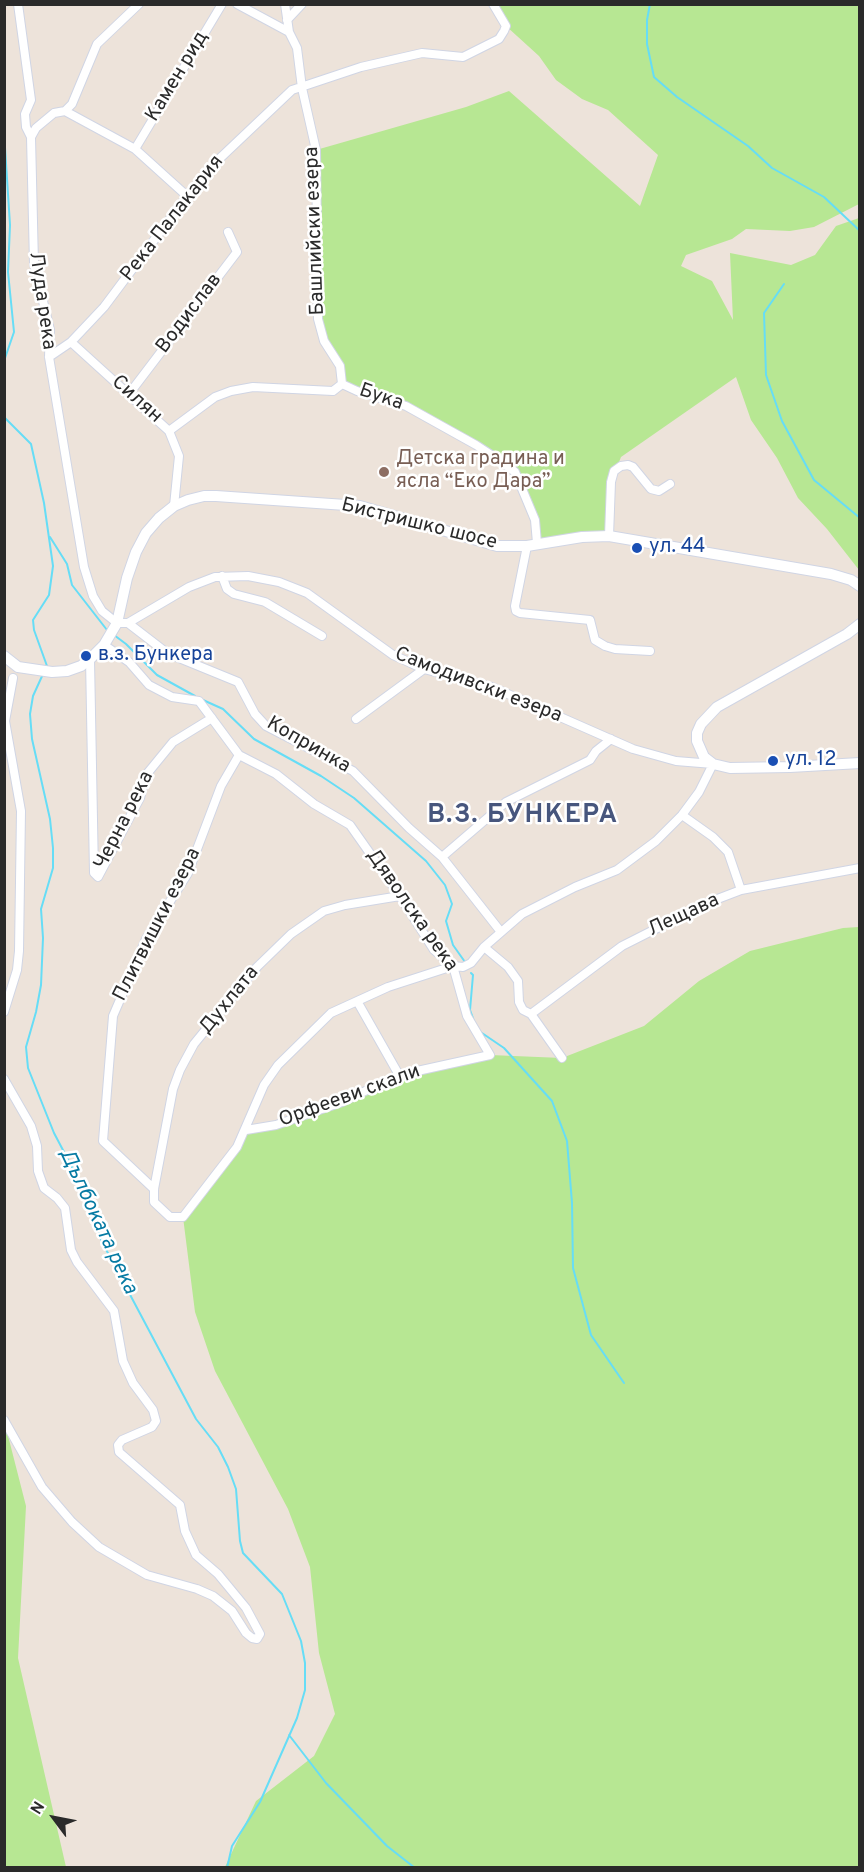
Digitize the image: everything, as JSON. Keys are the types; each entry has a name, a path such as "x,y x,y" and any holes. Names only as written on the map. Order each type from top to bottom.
{"street":[{"name":"Луда река","path":"18,4 31,100 25,114 26,127 31,137 33,264 50,330 50,357 84,567 93,596 102,611 123,623"},
{"path":"31,137 36,128 54,113 65,111 72,104 97,44 139,4"},
{"name":"Камен рид","path":"135,149 222,4"},
{"path":"237,4 289,32"},
{"name":"Башлийски езера","path":"285,4 289,32 297,48 302,88 316,150 318,319 324,340 340,366 342,384"},
{"path":"287,20 302,4"},
{"name":"Река Палакария","path":"50,357 71,342 104,307 187,196 225,153 292,90 361,67 422,53 463,57 499,39 504,32 506,26 493,4"},
{"path":"65,111 135,149 187,196"},
{"name":"Водислав","path":"129,394 237,252 228,232"},
{"name":"Силян","path":"71,342 169,430 179,456 174,507"},
{"name":"Бука","path":"169,430 215,397 231,391 253,387 333,391 342,384 406,406 476,445 514,472 534,520 532,544"},
{"path":"609,536 611,482 614,471 621,466 628,465 651,489 659,491 670,484"},
{"name":"Бистришко шосе","path":"4,656 12,674 67,671 81,666 123,623 127,578 136,552 146,533 159,518 174,507 188,500 216,496 342,504 381,511 485,544 511,547 582,537 609,536 831,574 851,580 860,586"},
{"path":"532,544 514,606 516,611 520,614 590,620 595,640 605,646 615,649 650,651"},
{"path":"222,576 227,589 234,594 265,602 322,636"},
{"name":"Самодивски езера","path":"123,623 206,579 222,576 248,576 279,582 294,587 319,601 393,655 424,669 492,687 633,749 676,761 713,764"},
{"name":"Копринка","path":"123,623 167,653 238,682 255,714 266,726 353,771 409,828 442,857 501,932"},
{"path":"860,624 847,634 717,707 697,733 697,741 704,757 713,764 729,768 860,763"},
{"name":"Дяволска река","path":"104,645 129,662 149,685 172,697 199,701 239,755 276,774 314,804 350,825 400,896 434,950 453,966 467,1016 490,1055"},
{"name":"Черна река","path":"90,659 94,873 98,877 102,874 140,798 146,775 173,742 212,718"},
{"path":"356,719 424,669"},
{"path":"4,1012 19,951 21,811 5,721 12,674"},
{"path":"442,857 506,802 590,760 596,751 611,739"},
{"name":"Плитвишки езера","path":"154,1189 103,1141 112,1016 146,939 188,873 221,786 239,755"},
{"path":"154,1189 154,1202 159,1208 170,1217 177,1219 183,1217 237,1148 264,1085 278,1065 331,1013 388,987 453,966 463,967 471,963 484,947 522,914 574,887 617,870 656,841 682,815 699,792 713,764"},
{"path":"682,815 713,837 728,852 741,890"},
{"name":"Лещава","path":"531,1014 622,946 707,903 741,890 860,868"},
{"name":"Духлата","path":"154,1189 173,1089 180,1070 194,1044 257,967 291,934 324,911 345,905 400,896"},
{"path":"484,947 508,967 518,981 519,1002 523,1010 531,1014 562,1058"},
{"path":"357,1001 399,1075"},
{"name":"Орфееви скали","path":"246,1130 276,1125 342,1102 399,1075 490,1055"},
{"path":"4,1079 31,1126 37,1146 38,1170 45,1188 65,1208 71,1250 77,1262 114,1311 123,1361 132,1383 153,1410 156,1421 152,1427 122,1440 118,1445 119,1452 180,1505 185,1531 196,1555 218,1574 246,1608 260,1634 257,1639 246,1633 232,1611 213,1596 197,1589 147,1575 99,1547 72,1522 42,1487 4,1420"}],"green space":[{"path":"495,5 859,5 859,204 814,227 790,231 746,229 732,239 686,255 681,266 712,281 733,320 730,253 791,265 815,255 836,226 859,218 859,570 827,529 798,498 777,458 751,420 736,377 621,457 611,482 609,536 537,543 534,520 514,472 424,416 342,384 318,319 316,150 466,107 509,91 640,206 658,155 608,110 582,99 556,80 539,56 506,26"},
{"path":"859,927 859,1867 225,1867 256,1801 314,1756 335,1714 319,1653 310,1567 288,1509 215,1371 195,1312 183,1217 246,1130 276,1125 399,1075 490,1055 562,1058 644,1026 699,981 750,951 843,928"},
{"path":"4,1420 26,1506 18,1658 66,1867 5,1867"}],"waterway":[{"path":"650,4 647,44 654,77 677,97 748,146 772,168 824,197 860,231"},
{"path":"4,132 10,225 8,272 14,332 4,361"},
{"path":"784,284 764,313 766,375 782,421 814,480 860,518"},
{"name":"Дълбоката река","path":"4,417 31,444 44,503 53,566 49,595 33,620 34,630 47,666"},
{"path":"50,537 67,564 72,585 107,630"},
{"path":"114,635 157,675 195,696"},
{"name":"Дълбоката река","path":"43,674 33,696 30,714 32,739 50,819 53,868 41,909 43,938 41,985 26,1047 28,1068 54,1133 94,1209 101,1240 196,1419 218,1447 228,1467 236,1489 243,1553 282,1594 301,1641 305,1663 305,1690 297,1718 260,1802 232,1846 227,1868"},
{"path":"203,700 223,709 254,739 321,776 354,798 426,861 445,885 452,904 446,921 453,945 465,962"},
{"path":"471,973 473,975 470,1010 474,1021"},
{"path":"479,1031 504,1048 552,1101 567,1141 572,1203 573,1268 591,1335 624,1383"},
{"path":"289,1735 326,1783 387,1846 415,1868"}],"place":[{"name":"Детска градина и ясла “Еко Дара”","path":"384,472"},
{"name":"ул. 44","path":"637,548"},
{"name":"в.з. Бункера","path":"86,656"},
{"name":"ул. 12","path":"773,761"}],"district":[{"name":"В.З. БУНКЕРА","path":"523,817"}]}
